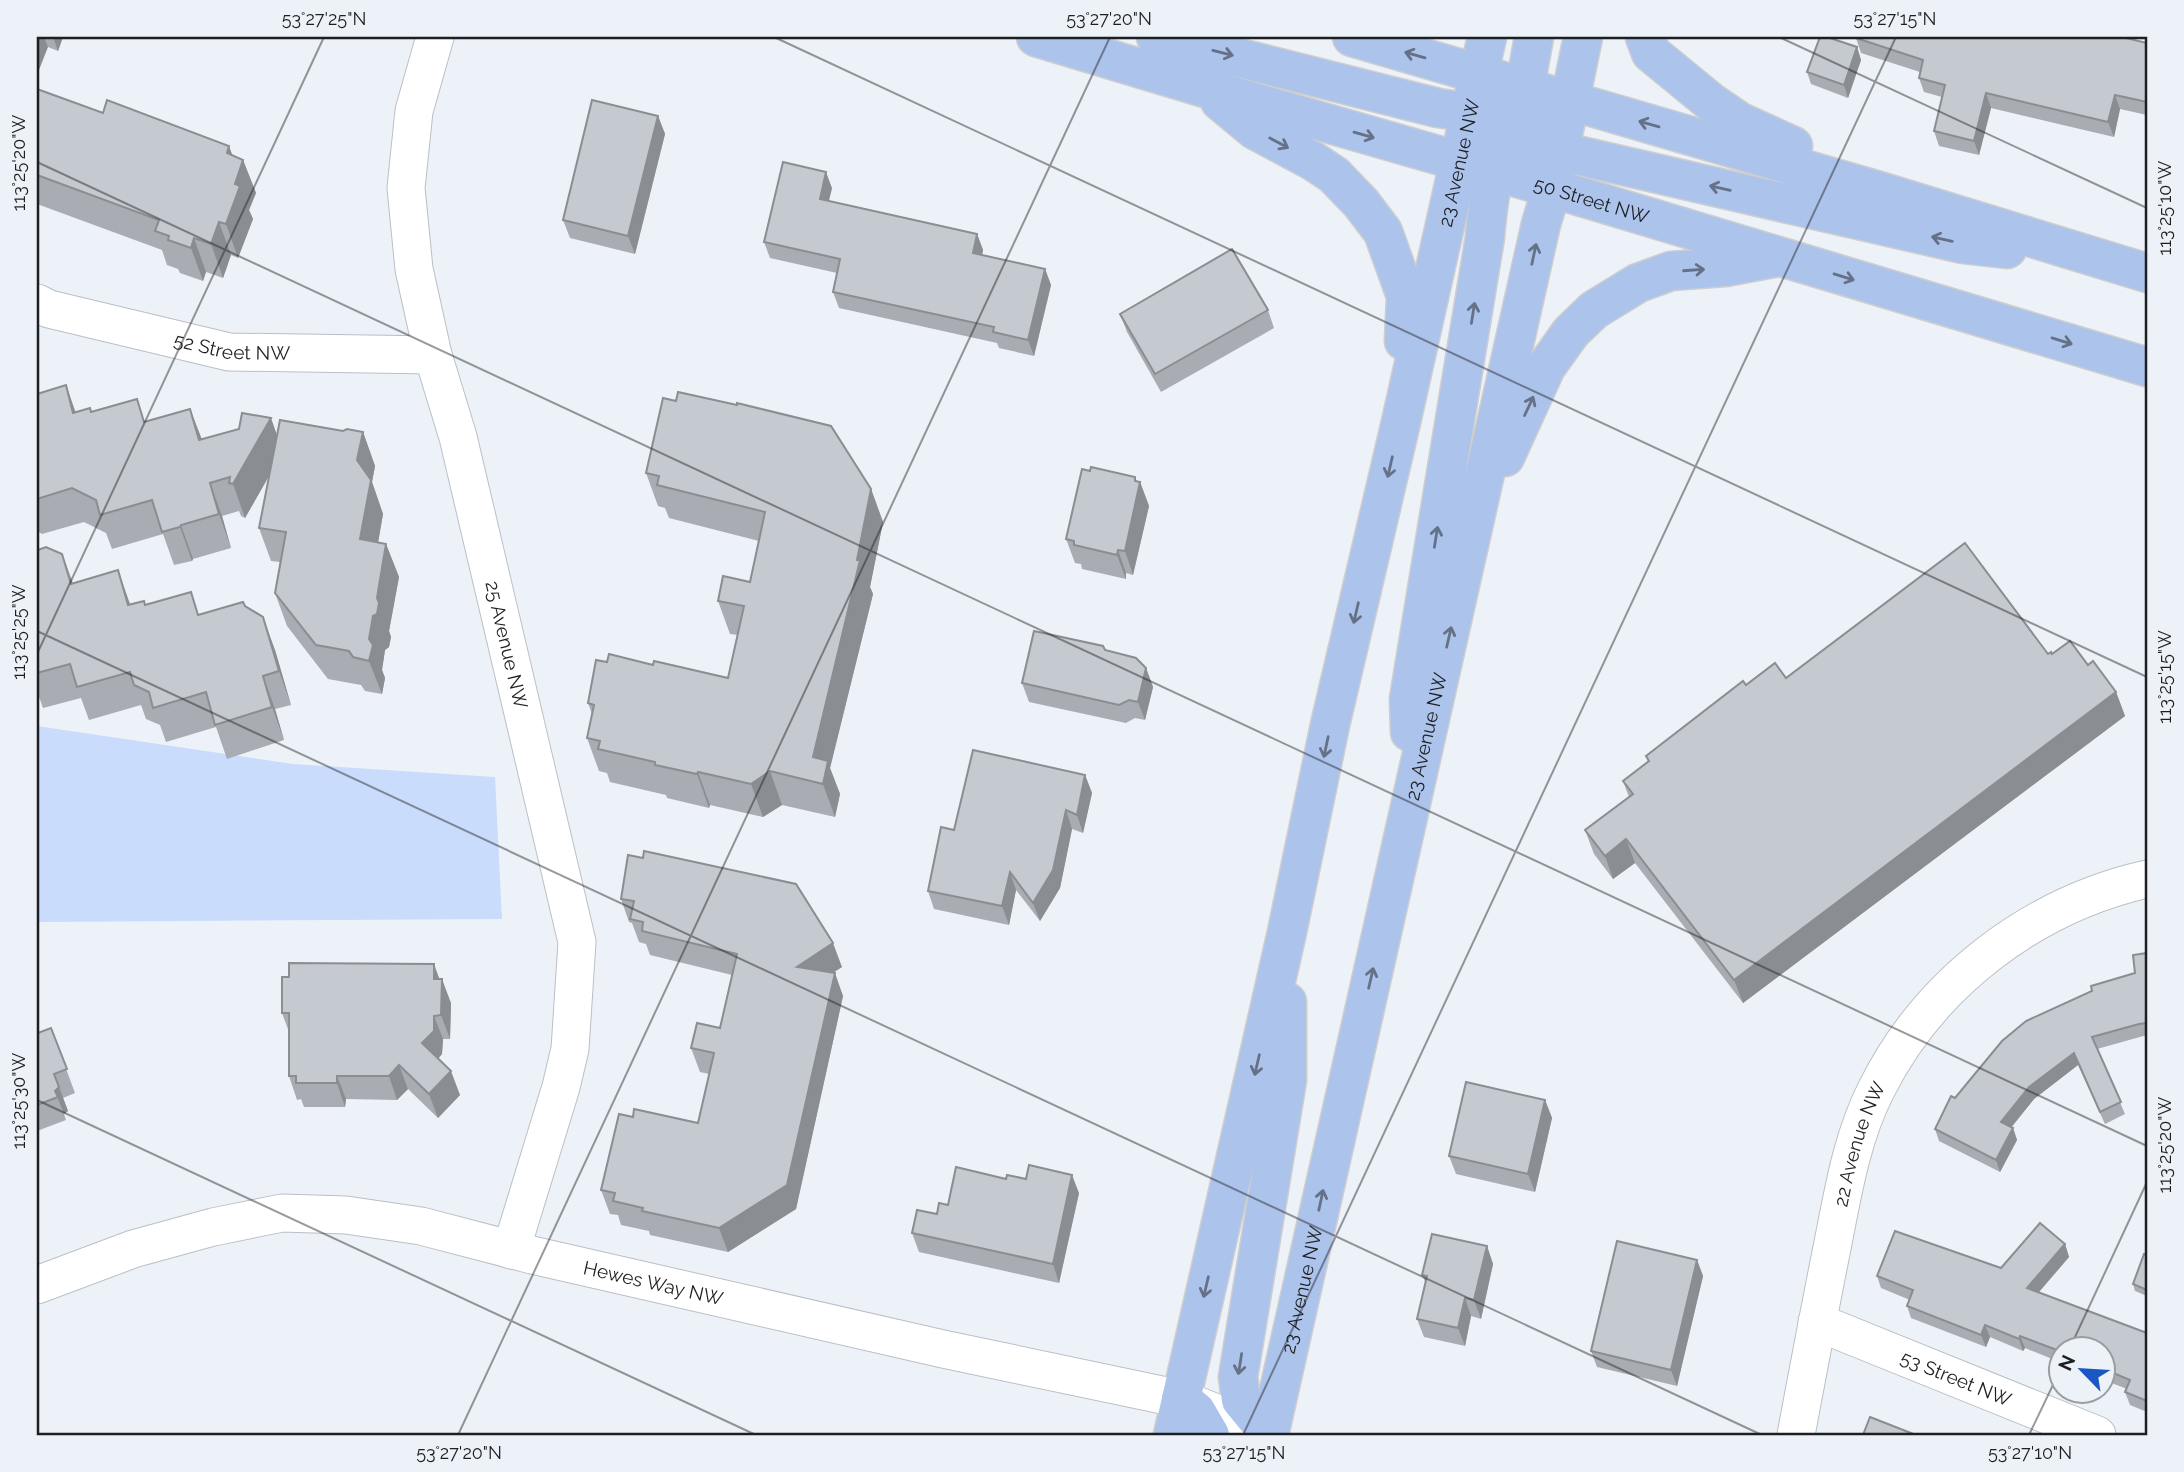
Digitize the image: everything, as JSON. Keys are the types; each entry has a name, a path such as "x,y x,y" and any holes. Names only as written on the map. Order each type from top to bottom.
{"main road":[{"name":"50 Street NW","path":"1036,37 1205,88 1512,140 1779,257 2147,366"},
{"path":"1156,37 1512,140 1963,244 2107,261"},
{"path":"1352,37 1478,74"},
{"name":"23 Avenue NW","path":"1269,1435 1541,224 1512,140 1478,74 1487,37"},
{"path":"1412,799 1409,699 1485,237 1512,140 1534,37"},
{"name":"23 Avenue NW","path":"1177,1417 1287,932 1330,725 1401,422 1512,140 1569,102 1583,37"},
{"path":"1644,37 1651,53 1687,84 1740,122 1772,135 1879,191"},
{"path":"1205,88 1255,130 1334,175 1362,203 1383,233 1406,296 1401,422"},
{"name":"50 Street NW","path":"1512,140 1569,102 1879,191 2147,273"},
{"path":"1478,512 1546,367 1571,332 1594,310 1638,283 1671,271 1725,267 1779,257"},
{"path":"1269,1435 1241,1400 1238,1377 1287,1080 1287,932"},
{"path":"1177,1417 1196,1410 1210,1435"}],"street":[{"name":"25 Avenue NW","path":"435,37 414,111 406,188 414,269 433,355 458,437 577,942 570,1049 511,1250"},
{"name":"52 Street NW","path":"37,303 49,309 229,352 433,355"},
{"name":"22 Avenue NW","path":"1796,1435 1849,1167 1862,1121 1875,1090 1912,1031 1940,997 1997,948 2038,920 2084,897 2147,879"},
{"name":"Hewes Way NW","path":"37,1285 133,1250 213,1227 282,1213 346,1215 421,1226 511,1250 943,1349 1177,1417 1269,1435"},
{"name":"53 Street NW","path":"1817,1322 2097,1435"}],"shaded area":[{"path":"37,726 293,764 495,777 502,919 37,922"}],"building":[{"path":"1820,37 1857,47 1844,85 1807,72"},
{"path":"1856,37 2122,37 2147,43 2147,102 2115,95 2108,122 1986,93 1974,141 1934,131 1945,85 1919,78 1923,60"},
{"path":"37,89 103,113 107,100 229,146 227,153 243,160 235,184 240,186 226,224 219,222 211,244 194,238 191,248 168,240 169,236 155,231 159,220 37,175"},
{"path":"592,100 658,116 628,236 563,220"},
{"path":"783,162 826,172 820,199 977,234 973,253 1045,269 1028,340 993,332 994,327 833,292 840,259 764,242"},
{"path":"1232,249 1268,310 1155,374 1120,314"},
{"path":"66,385 73,413 90,408 91,412 137,399 144,422 190,409 199,440 239,429 242,413 271,418 233,484 229,483 230,477 210,483 219,514 162,532 152,500 100,515 96,500 72,488 37,499 37,394"},
{"path":"678,392 831,426 871,489 857,560 860,560 813,757 828,761 823,784 770,771 751,784 698,772 697,774 598,749 600,741 587,738 594,705 588,703 596,660 607,662 609,654 728,678 744,606 718,601 723,576 750,582 765,512 657,485 659,476 646,473 663,398 676,401"},
{"path":"280,420 363,432 357,460 371,480 360,539 386,544 377,598 379,603 377,614 373,616 369,639 373,645 369,661 353,657 349,651 316,645 275,593 286,532 259,528"},
{"path":"1091,467 1135,477 1135,481 1140,482 1125,551 1118,550 1117,555 1074,545 1074,541 1066,539 1082,469 1090,471"},
{"path":"1965,543 2048,654 2070,641 2088,665 2093,661 2116,692 1734,980 1626,839 1605,856 1585,830 1633,794 1623,781 1649,761 1646,756 1743,681 1746,685 1775,663 1786,678"},
{"path":"37,547 38,550 46,547 62,554 71,584 118,570 128,605 144,601 145,605 191,592 198,615 243,602 263,617 279,671 263,676 272,707 215,725 206,692 153,708 149,692 134,685 130,672 77,687 70,664 37,673"},
{"path":"1034,631 1103,646 1105,650 1136,658 1146,668 1138,702 1129,700 1119,705 1022,683"},
{"path":"973,750 1085,775 1077,815 1066,810 1053,870 1033,903 1010,872 1002,906 928,891 941,827 954,830"},
{"path":"644,851 796,884 833,943 797,967 835,973 787,1185 719,1228 642,1211 643,1208 613,1201 615,1193 601,1190 619,1114 633,1117 634,1109 698,1123 714,1053 691,1048 697,1023 720,1028 737,954 642,931 643,922 630,919 634,901 621,899 628,855 643,858"},
{"path":"2147,953 2147,1023 2092,1037 2121,1102 2100,1112 2074,1053 2029,1087 2001,1122 2013,1128 1996,1160 1935,1129 1951,1096 1955,1098 2002,1041 2026,1021 2092,991 2091,986 2135,973 2133,955"},
{"path":"289,963 434,964 434,979 442,979 441,1015 434,1016 434,1031 422,1043 451,1071 429,1094 399,1065 389,1076 337,1076 337,1083 296,1083 296,1076 289,1076 289,1013 282,1013 282,977 289,977"},
{"path":"51,1028 67,1069 54,1074 59,1087 55,1091 58,1097 37,1105 37,1030 38,1033"},
{"path":"1466,1082 1545,1100 1528,1174 1449,1156"},
{"path":"1029,1165 1072,1175 1053,1264 912,1233 917,1210 937,1214 939,1203 948,1205 956,1167 1006,1179 1007,1175 1026,1179"},
{"path":"2040,1223 2065,1244 2027,1288 2147,1333 2147,1401 2125,1392 2130,1380 2118,1375 2118,1336 2048,1336 2048,1347 2020,1336 2019,1339 1985,1325 1981,1335 1907,1306 1913,1290 1877,1276 1895,1231 2001,1268"},
{"path":"1432,1234 1487,1246 1474,1300 1465,1298 1458,1328 1417,1319 1427,1276 1422,1275"},
{"path":"1617,1241 1697,1260 1671,1370 1591,1351"},
{"path":"2144,1254 2147,1255 2147,1290 2133,1284"},
{"path":"1870,1417 1916,1435 1863,1435"}]}
